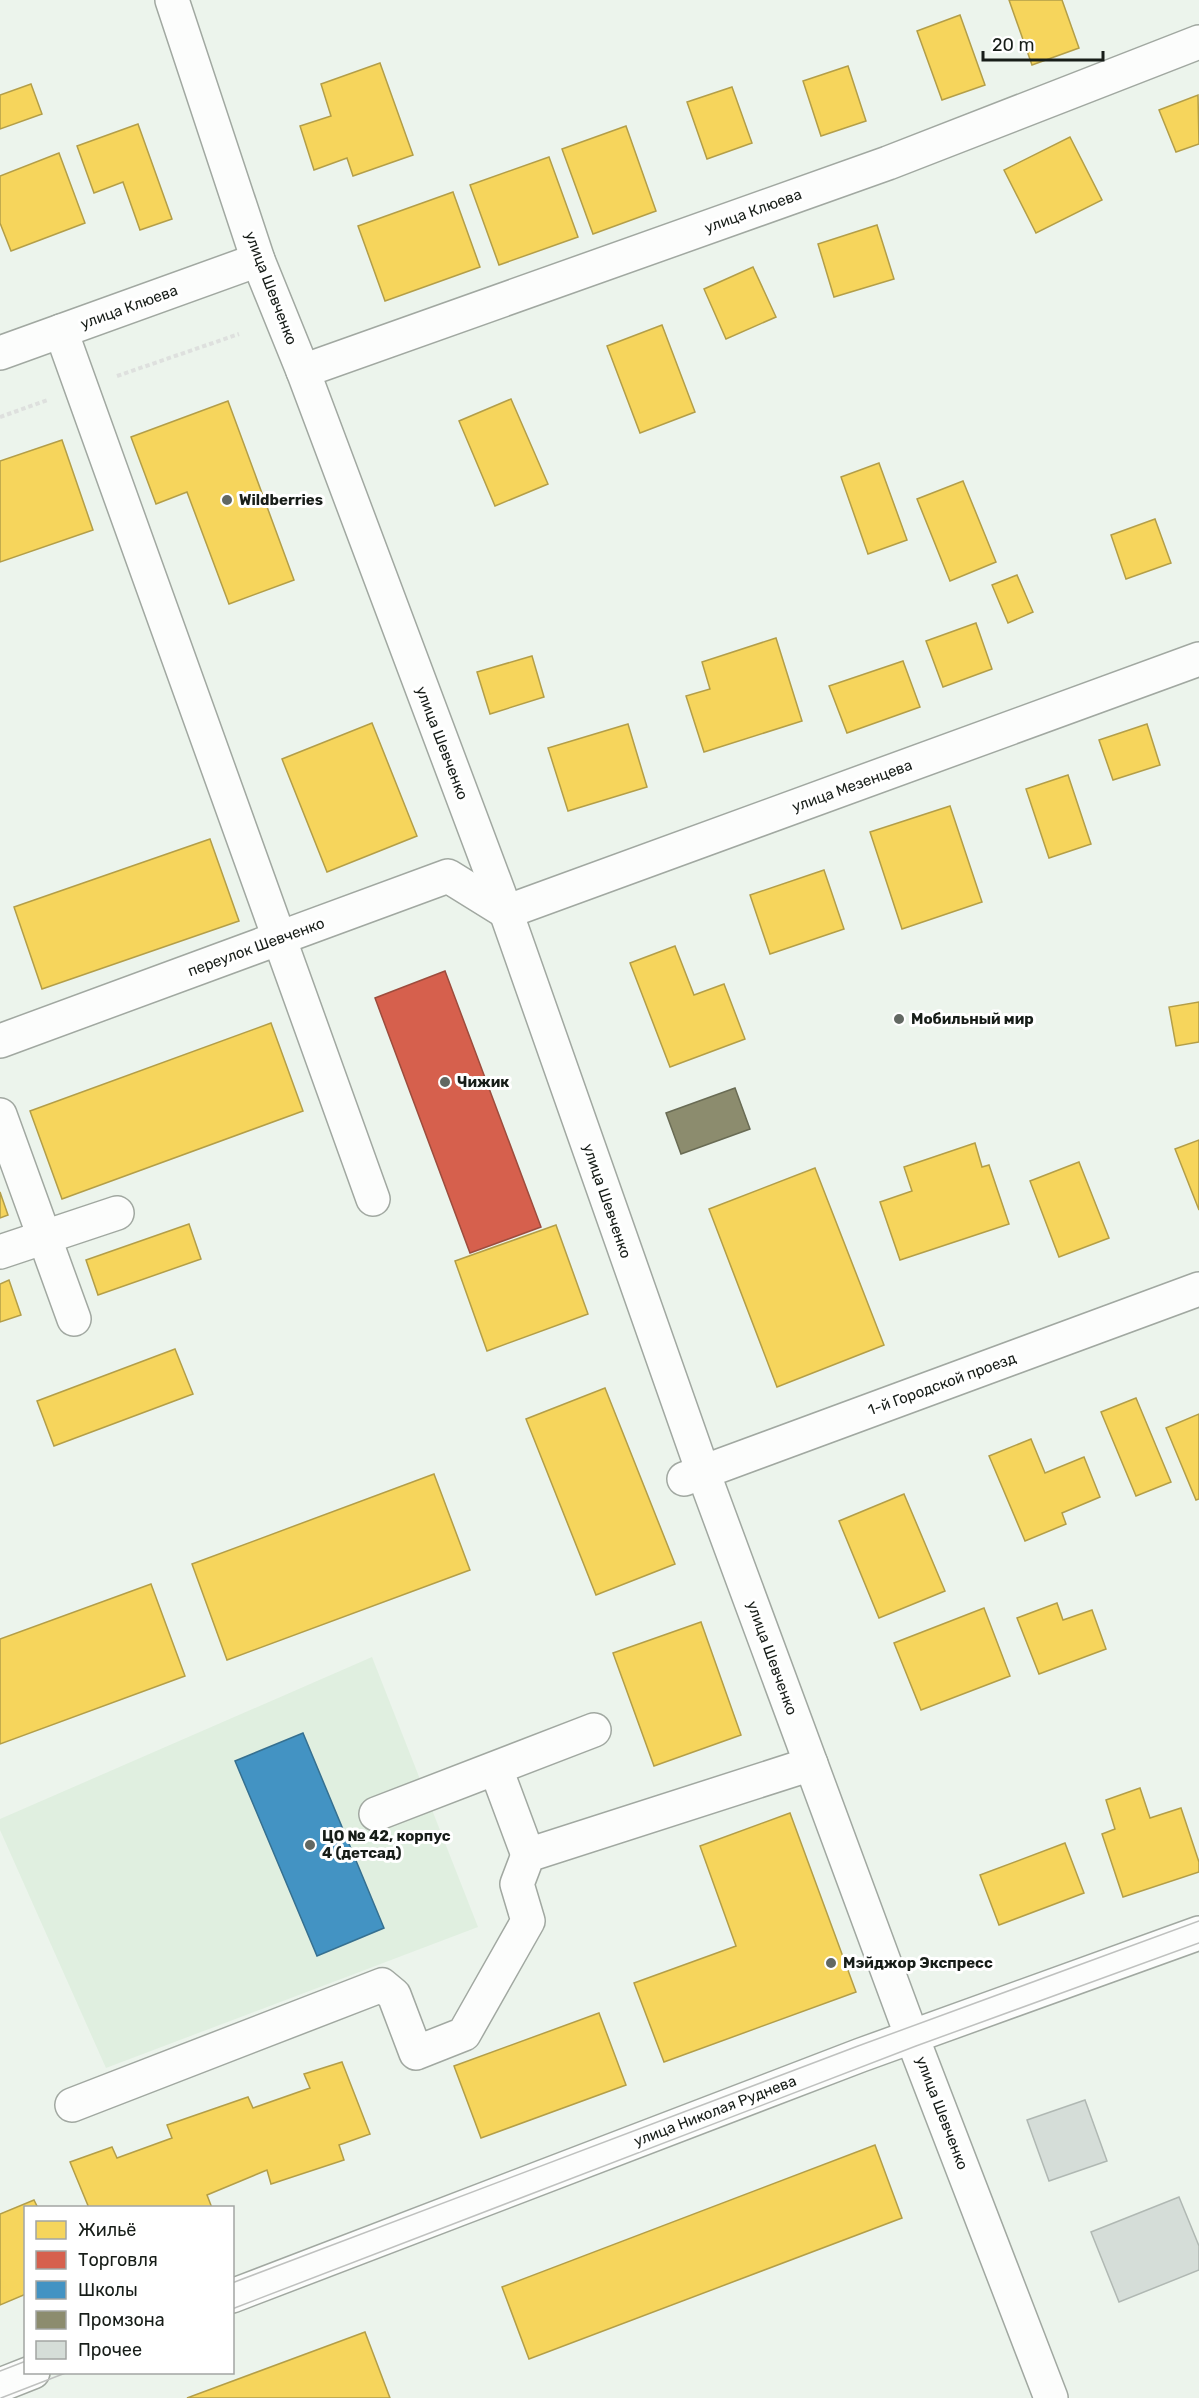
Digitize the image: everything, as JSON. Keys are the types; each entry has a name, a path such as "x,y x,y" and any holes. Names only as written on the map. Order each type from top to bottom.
{"street":[{"name":"улица Шевченко","path":"172,0 258,260 303,371 506,912 693,1476 811,1764 912,2037 1051,2398"},
{"name":"улица Клюева","path":"303,371 888,163 1199,42"},
{"name":"улица Клюева","path":"0,353 258,260"},
{"path":"61,331 373,1199"},
{"name":"улица Мезенцева","path":"506,912 1199,659"},
{"name":"переулок Шевченко","path":"0,1041 448,876 506,912"},
{"path":"0,1114 74,1319"},
{"path":"0,1252 117,1213"},
{"name":"1-й Городской проезд","path":"693,1476 1199,1289"},
{"path":"376,1814 594,1730"},
{"path":"528,1855 811,1764"},
{"path":"72,2104 382,1985 394,1995 417,2053 464,2034 528,1921 517,1884 528,1855 496,1769"},
{"name":"улица Николая Руднева","path":"234,2295 912,2037 1199,1933"},
{"path":"0,2385 30,2374"}],"shaded area":[{"path":"372,1657 478,1927 106,2068 0,1830 0,1819"}],"building: Жильё":[{"path":"1009,0 1062,0 1079,48 1032,65"},
{"path":"960,15 985,85 942,100 917,31"},
{"path":"380,63 413,155 353,176 347,158 314,170 300,126 331,116 321,84"},
{"path":"848,66 866,121 821,136 803,81"},
{"path":"31,84 42,114 0,129 0,95"},
{"path":"732,87 752,143 707,159 687,102"},
{"path":"1198,95 1199,144 1176,152 1159,110"},
{"path":"138,124 172,219 140,230 123,182 94,193 77,146"},
{"path":"626,126 656,211 593,234 562,149"},
{"path":"1070,137 1102,200 1036,233 1004,170"},
{"path":"59,153 85,223 11,251 0,223 0,176"},
{"path":"549,157 578,237 499,265 470,185"},
{"path":"453,192 480,267 385,301 358,226"},
{"path":"877,225 894,279 834,297 818,244"},
{"path":"753,267 776,317 726,339 704,289"},
{"path":"662,325 695,412 640,433 607,346"},
{"path":"511,399 548,484 495,506 459,421"},
{"path":"228,401 294,580 229,604 187,492 156,504 131,437"},
{"path":"62,440 93,530 0,562 0,461"},
{"path":"879,463 907,540 868,554 841,477"},
{"path":"963,481 996,562 950,581 917,499"},
{"path":"1155,519 1171,563 1126,579 1111,535"},
{"path":"1017,575 1033,612 1008,623 992,585"},
{"path":"976,623 992,669 943,687 926,641"},
{"path":"776,638 802,721 704,752 686,696 710,689 702,662"},
{"path":"532,656 544,697 490,714 477,672"},
{"path":"903,661 920,707 847,733 829,686"},
{"path":"372,723 417,836 327,872 282,759"},
{"path":"628,724 647,787 568,811 548,748"},
{"path":"1147,724 1160,765 1113,780 1099,740"},
{"path":"1068,775 1091,844 1049,858 1026,789"},
{"path":"950,806 982,902 902,929 870,832"},
{"path":"210,839 239,921 42,989 14,907"},
{"path":"824,870 844,929 770,954 750,895"},
{"path":"675,946 694,995 724,984 745,1039 670,1067 630,963"},
{"path":"1199,1002 1199,1042 1176,1046 1169,1007"},
{"path":"271,1023 303,1111 62,1199 30,1111"},
{"path":"1199,1140 1199,1210 1175,1149"},
{"path":"975,1143 982,1167 989,1165 1009,1224 900,1260 880,1202 912,1191 904,1167"},
{"path":"1079,1162 1109,1238 1059,1257 1030,1181"},
{"path":"815,1168 884,1345 777,1387 709,1209"},
{"path":"0,1192 8,1215 0,1218"},
{"path":"189,1224 201,1259 98,1295 86,1260"},
{"path":"556,1225 588,1314 487,1351 455,1261"},
{"path":"9,1280 21,1315 0,1322 0,1284"},
{"path":"175,1349 193,1394 54,1446 37,1401"},
{"path":"605,1388 675,1564 596,1595 526,1419"},
{"path":"1136,1398 1171,1482 1136,1496 1101,1412"},
{"path":"1199,1414 1199,1499 1196,1500 1166,1428"},
{"path":"1031,1439 1045,1473 1084,1457 1100,1497 1062,1513 1066,1524 1025,1541 989,1456"},
{"path":"434,1474 470,1570 227,1660 192,1564"},
{"path":"904,1494 945,1591 879,1618 839,1521"},
{"path":"151,1584 185,1676 0,1744 0,1639"},
{"path":"1057,1603 1063,1620 1092,1610 1106,1649 1039,1674 1017,1618"},
{"path":"984,1608 1010,1676 921,1710 894,1643"},
{"path":"701,1622 741,1735 654,1766 613,1653"},
{"path":"1140,1788 1150,1818 1181,1808 1199,1862 1199,1872 1123,1897 1102,1834 1115,1829 1106,1800"},
{"path":"790,1813 856,1992 664,2062 634,1983 736,1946 700,1846"},
{"path":"1065,1843 1084,1893 999,1925 980,1875"},
{"path":"599,2013 626,2085 481,2138 454,2066"},
{"path":"342,2062 370,2134 339,2145 344,2160 271,2184 267,2170 207,2195 211,2206 88,2206 70,2162 112,2147 117,2158 172,2138 167,2125 248,2097 253,2108 310,2088 304,2074"},
{"path":"875,2145 902,2218 529,2359 502,2287"},
{"path":"34,2200 37,2206 24,2206 24,2295 0,2305 0,2214"},
{"path":"365,2332 390,2398 187,2398"}],"building: Торговля":[{"path":"445,971 541,1227 470,1253 375,998"}],"building: Школы":[{"name":"ЦО № 42, корпус 4 (детсад)","path":"303,1733 384,1928 317,1956 235,1761"}],"building: Промзона":[{"path":"735,1088 750,1129 681,1154 666,1113"}],"building: Прочее":[{"path":"1085,2100 1107,2161 1049,2181 1027,2120"},
{"path":"1179,2197 1199,2246 1199,2270 1119,2302 1091,2232"}],"tram line":[{"path":"234,2282 858,2046 1199,1921"},
{"path":"234,2308 916,2046 1199,1943"},
{"path":"0,2371 24,2362"},
{"path":"1,2398 63,2374"}],"place":[{"name":"Wildberries","path":"227,500"},
{"name":"Мобильный мир","path":"899,1019"},
{"name":"Чижик","path":"445,1082"},
{"name":"ЦО № 42, корпус 4 (детсад)","path":"310,1845"},
{"name":"Мэйджор Экспресс","path":"831,1963"}]}
